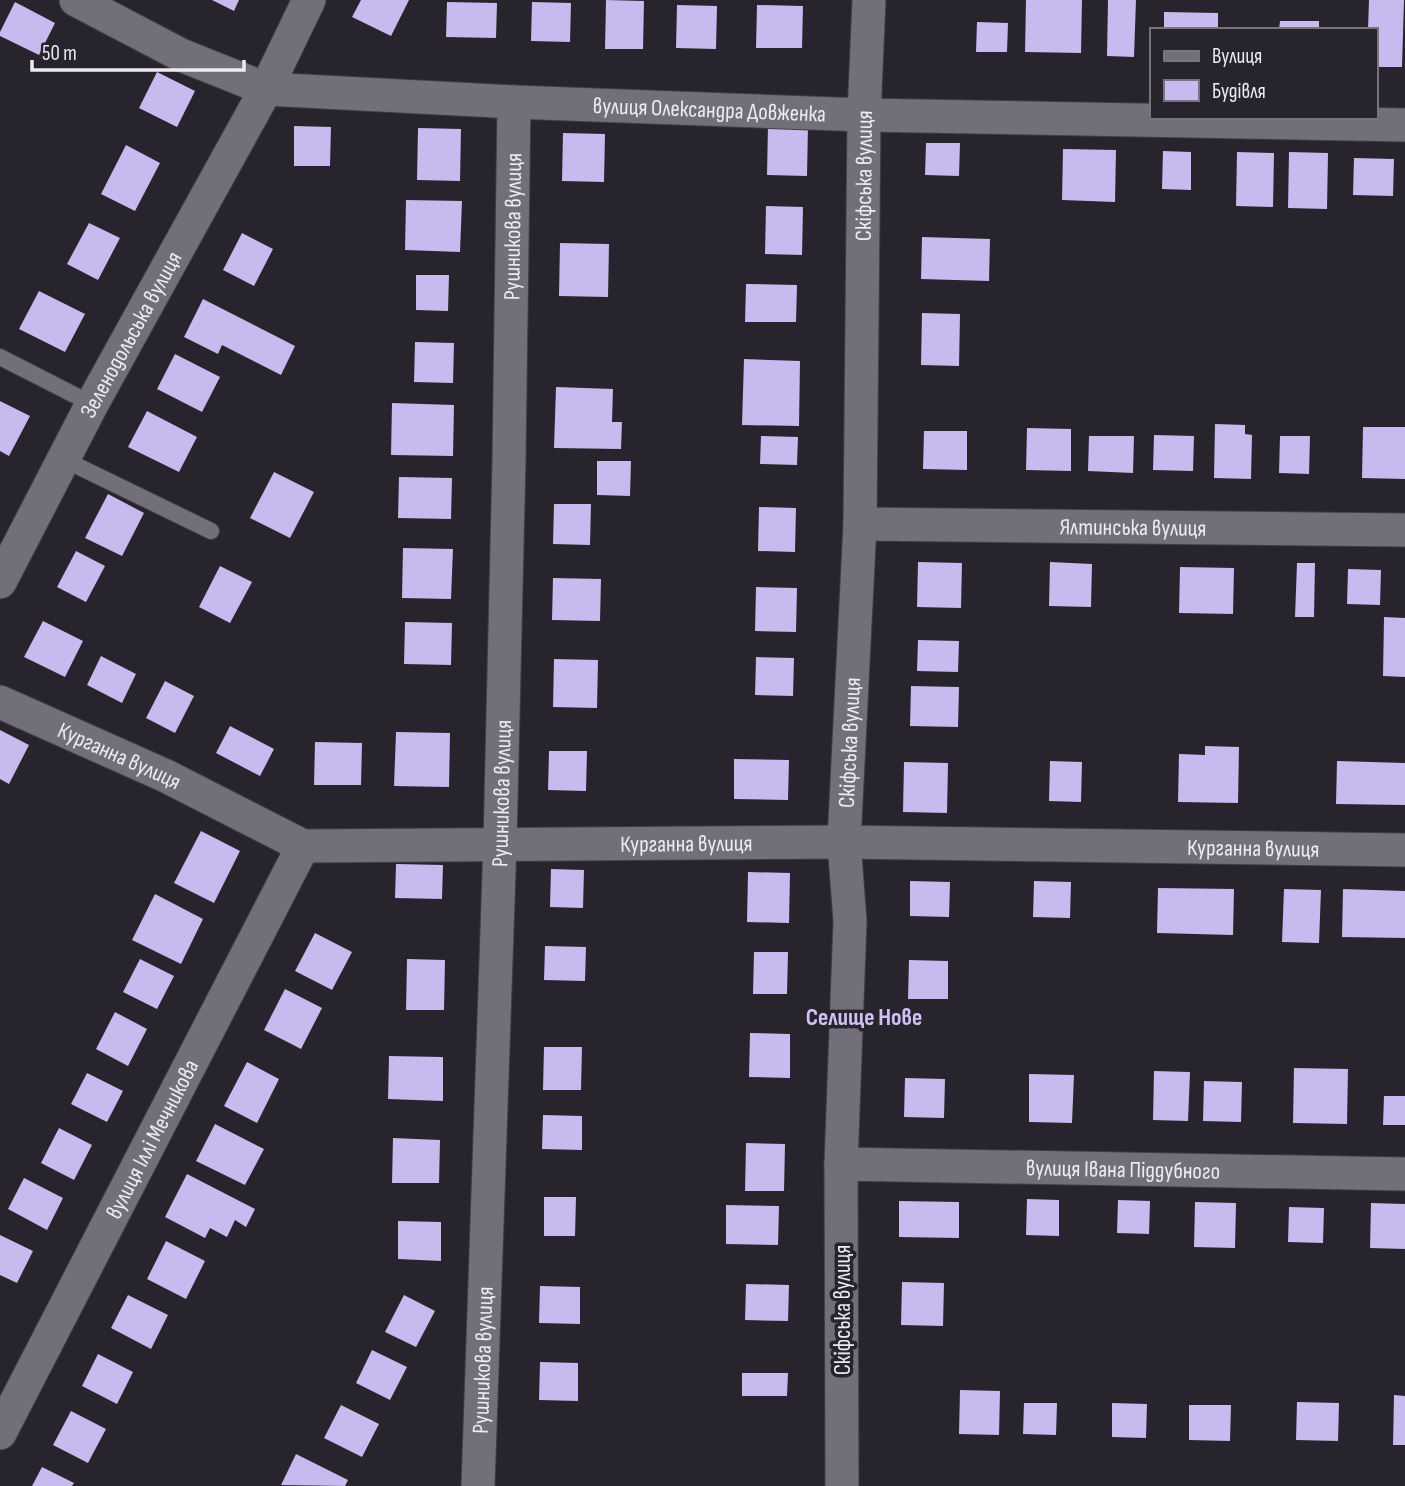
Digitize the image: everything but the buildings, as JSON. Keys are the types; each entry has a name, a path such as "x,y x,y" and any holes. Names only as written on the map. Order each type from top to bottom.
{"street":[{"path":"76,0 181,55 267,89"},
{"name":"Зеленодольська вулиця","path":"0,582 92,404 267,89 309,0"},
{"name":"Скіфська вулиця","path":"842,1486 841,1164 850,921 844,842 860,524 864,115 869,0"},
{"name":"вулиця Олександра Довженка","path":"267,89 514,102 864,115 1405,125"},
{"name":"Рушникова вулиця","path":"478,1486 500,843 514,102"},
{"name":"Ялтинська вулиця","path":"860,524 1405,530"},
{"name":"Курганна вулиця","path":"0,702 166,776 303,845 844,842 1405,850"},
{"name":"вулиця Іллі Мечникова","path":"0,1433 303,845"},
{"name":"вулиця Івана Піддубного","path":"841,1164 1405,1174"}],"lane":[{"path":"0,358 92,404"},
{"path":"63,459 211,531"}],"district":[{"name":"Селище Нове","path":"864,1017"}]}
